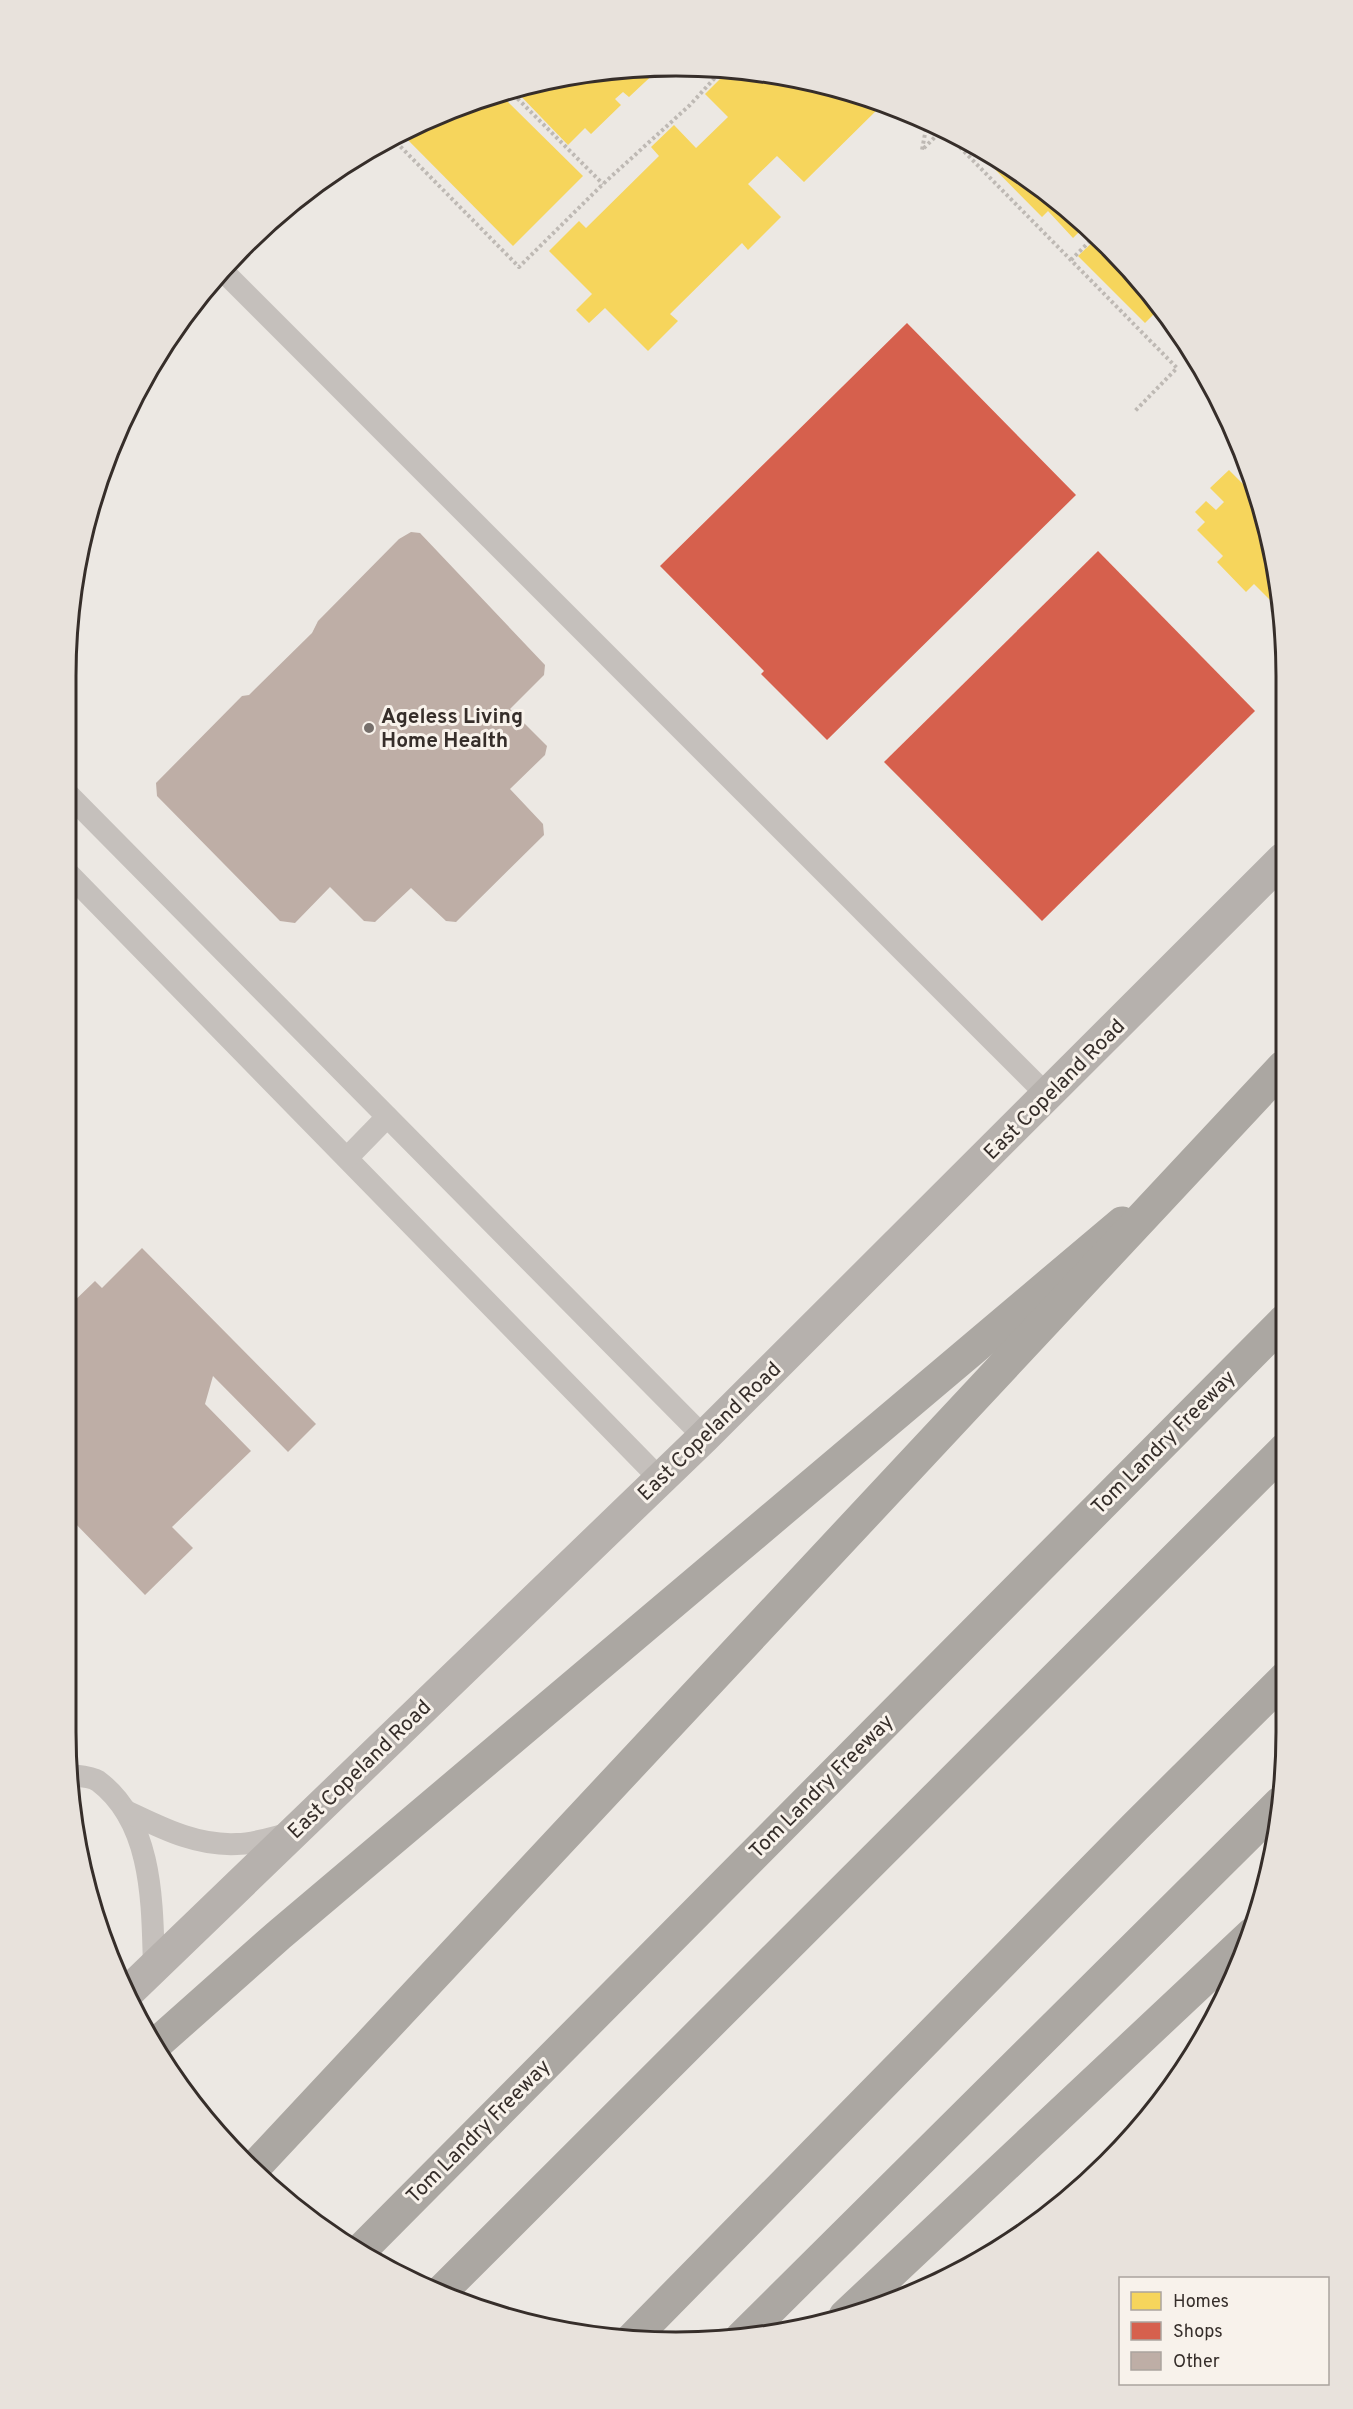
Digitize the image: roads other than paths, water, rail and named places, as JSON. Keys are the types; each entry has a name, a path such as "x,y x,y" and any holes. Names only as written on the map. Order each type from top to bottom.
{"highway":[{"path":"258,2163 1276,1074"},
{"path":"161,2039 279,1935 1276,1092"},
{"name":"Tom Landry Freeway","path":"365,2245 1276,1330"},
{"path":"446,2287 1276,1458"},
{"path":"640,2331 1135,1827 1276,1687"},
{"path":"752,2327 1271,1812"},
{"path":"857,2304 1236,1949"}],"main road":[{"name":"East Copeland Road","path":"133,1987 704,1437 1276,866"}],"lane":[{"path":"229,277 1048,1096"},
{"path":"76,802 704,1437"},
{"path":"76,881 348,1157 660,1479"},
{"path":"348,1157 387,1117"},
{"path":"78,1776 97,1780 126,1811 164,1829 200,1842 238,1845 293,1832"},
{"path":"126,1811 147,1871 152,1911 154,1967"}],"place":[{"name":"Ageless Living Home Health","path":"369,728"}]}
